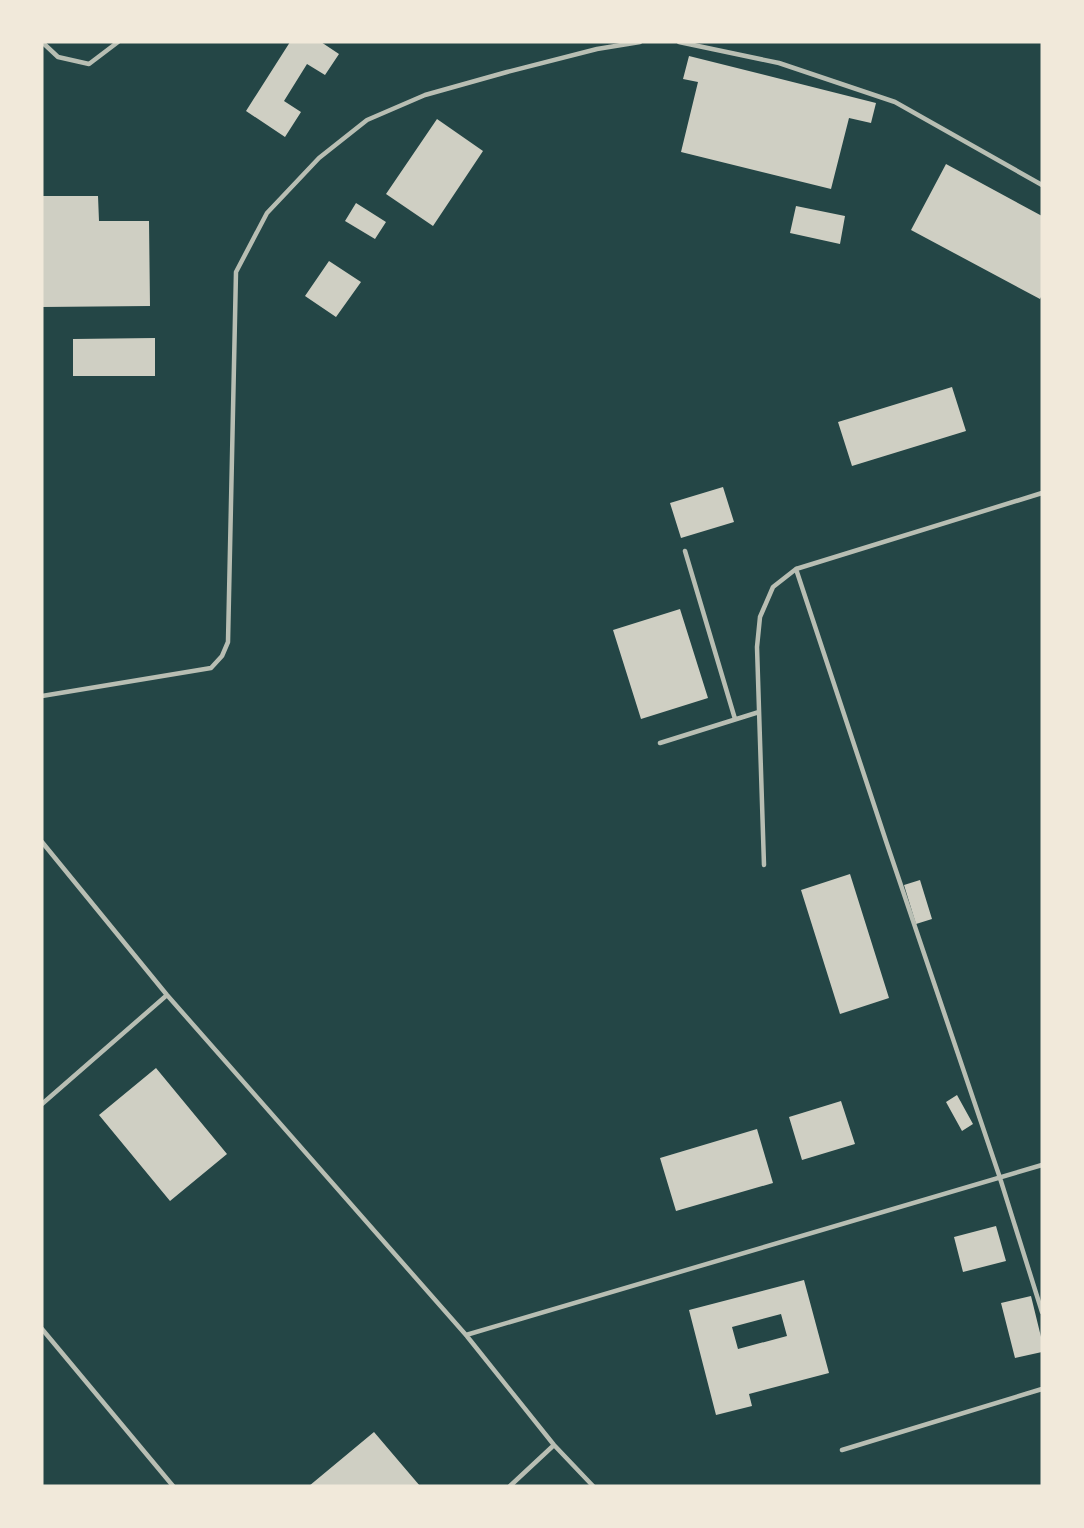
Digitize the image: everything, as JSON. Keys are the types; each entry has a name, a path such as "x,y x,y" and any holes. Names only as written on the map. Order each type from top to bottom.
{"lane":[{"path":"42,42 58,57 89,64 118,42"},
{"path":"42,696 211,668 222,656 228,642 236,272 267,213 319,158 367,120 425,95 597,49 640,42"},
{"path":"679,42 779,63 895,102 1042,185"},
{"path":"764,865 757,647 760,617 773,587 796,569 1042,493"},
{"path":"685,551 735,720"},
{"path":"796,569 1000,1178 1042,1312"},
{"path":"660,742 759,712"},
{"path":"42,842 167,995 466,1335 554,1445 593,1486"},
{"path":"42,1104 167,995"},
{"path":"466,1335 1042,1165"},
{"path":"42,1329 173,1486"},
{"path":"842,1450 1042,1389"},
{"path":"510,1486 554,1445"}],"shaded area":[{"path":"42,42 1042,42 1042,1486 42,1486"}],"building":[{"path":"290,42 321,42 339,54 325,75 307,64 284,101 301,112 285,137 246,111"},
{"path":"689,56 876,103 871,123 849,118 831,189 681,152 698,82 683,79"},
{"path":"437,119 483,151 433,226 386,194"},
{"path":"946,164 1042,216 1042,295 1040,299 911,230"},
{"path":"42,196 98,196 99,221 149,221 150,306 42,307"},
{"path":"356,203 386,222 375,239 345,221"},
{"path":"796,206 845,216 840,244 790,233"},
{"path":"329,261 361,282 336,317 305,296"},
{"path":"155,338 155,376 73,376 73,339"},
{"path":"952,387 966,431 852,466 838,422"},
{"path":"723,487 734,522 681,538 670,503"},
{"path":"680,609 708,698 641,719 613,630"},
{"path":"850,874 889,998 840,1014 801,890"},
{"path":"920,880 932,919 916,924 904,885"},
{"path":"156,1068 227,1154 170,1201 99,1115"},
{"path":"957,1095 973,1124 962,1131 946,1102"},
{"path":"841,1101 855,1144 802,1160 789,1117"},
{"path":"757,1129 773,1183 676,1211 660,1158"},
{"path":"996,1226 1006,1261 963,1272 954,1237"},
{"path":"804,1280 829,1373 749,1394 752,1406 716,1415 689,1310","holes":["781,1314 787,1336 738,1349 732,1327"]},
{"path":"1031,1296 1042,1341 1042,1352 1015,1358 1001,1303"},
{"path":"374,1432 420,1486 309,1486"}]}
